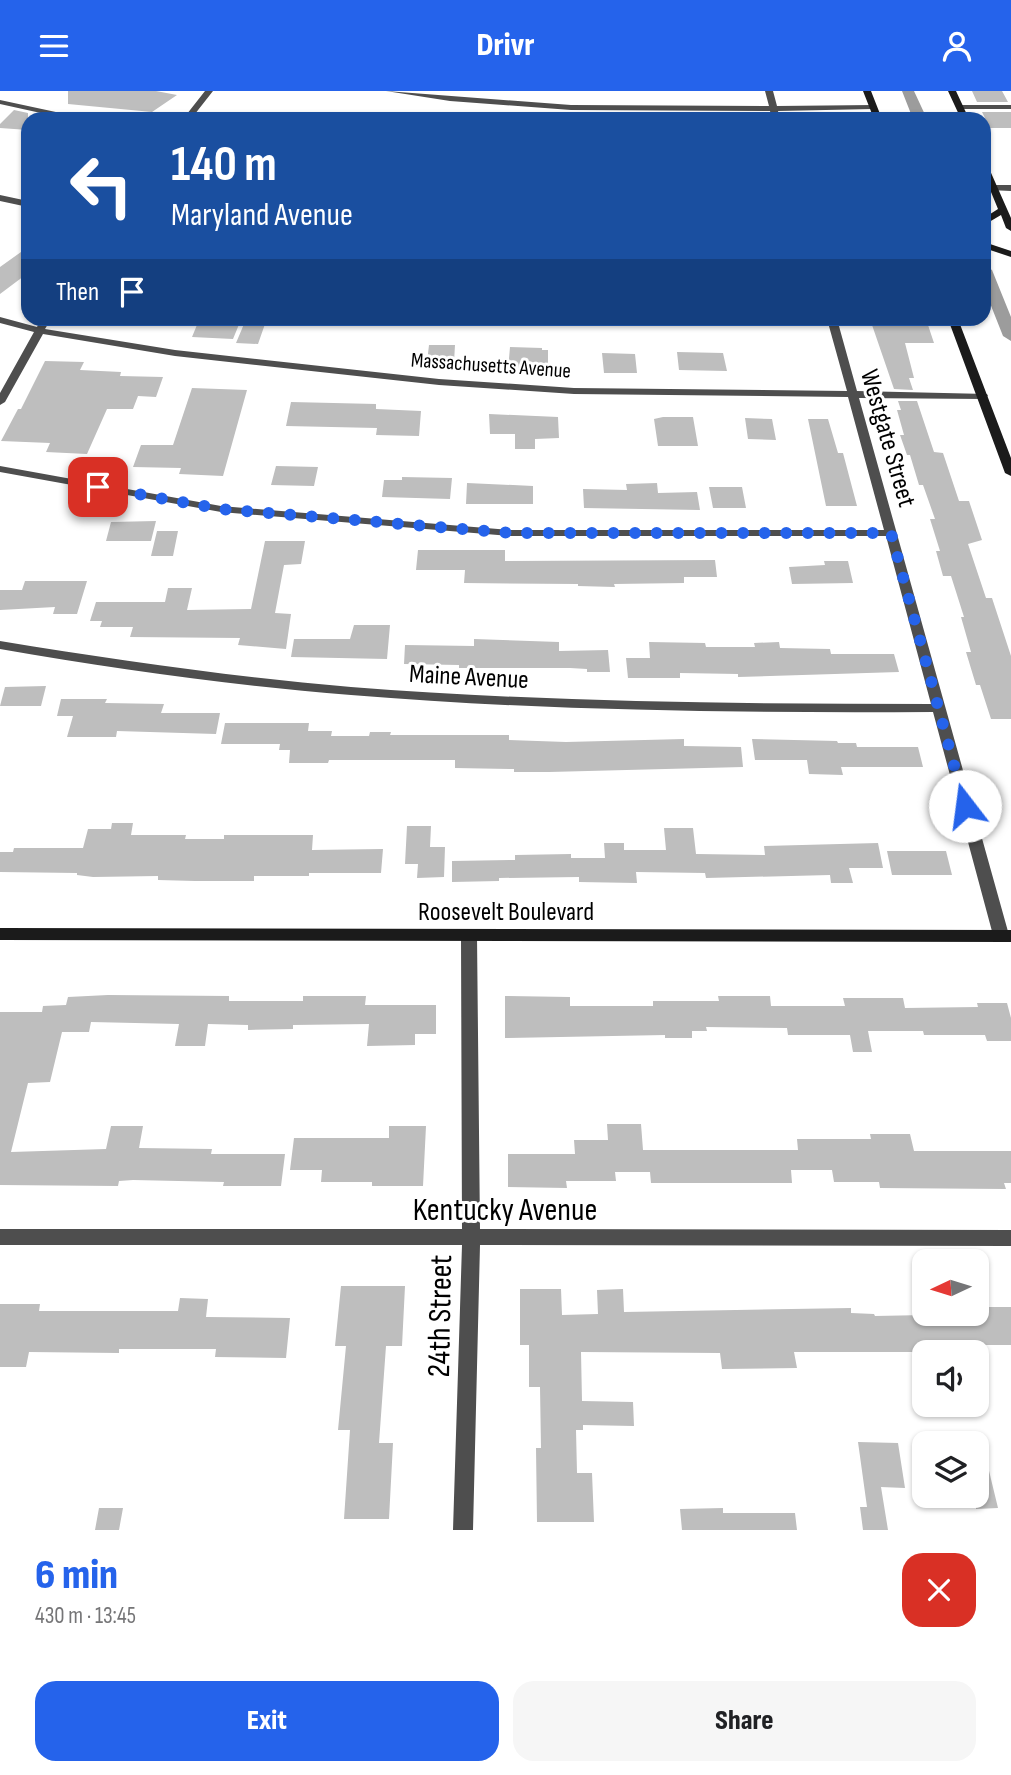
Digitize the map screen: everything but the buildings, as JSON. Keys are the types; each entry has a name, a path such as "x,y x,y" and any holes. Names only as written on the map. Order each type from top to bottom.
{"main road":[{"path":"867,91 875,112"},
{"path":"952,91 962,112"},
{"path":"992,188 1011,228"},
{"path":"991,218 1003,210"},
{"path":"991,247 1011,254"},
{"path":"956,326 1011,473"},
{"name":"Roosevelt Boulevard","path":"0,934 1006,936"}],"street":[{"path":"192,112 209,91"},
{"path":"390,91 525,105 873,107"},
{"path":"769,91 774,112"},
{"path":"0,102 46,112"},
{"path":"960,107 1011,107"},
{"path":"992,188 1011,188"},
{"path":"0,198 21,202"},
{"name":"Massachusetts Avenue","path":"0,320 21,326"},
{"name":"Massachusetts Avenue","path":"23,326 175,353 439,381 574,391 983,396"},
{"path":"0,402 41,326"},
{"name":"Westgate Street","path":"833,326 938,708 1006,936"},
{"path":"0,469 221,509 511,533 891,533"},
{"name":"Maine Avenue","path":"0,645 229,679 454,699 693,708 938,708"},
{"name":"24th Street","path":"463,1530 471,1239 470,936"},
{"name":"Kentucky Avenue","path":"0,1237 1011,1238"}],"waterway":[{"path":"908,91 917,112"},
{"path":"991,287 1011,336"}],"route":[{"path":"98,487 221,509 511,533 891,533 965,806"}]}
